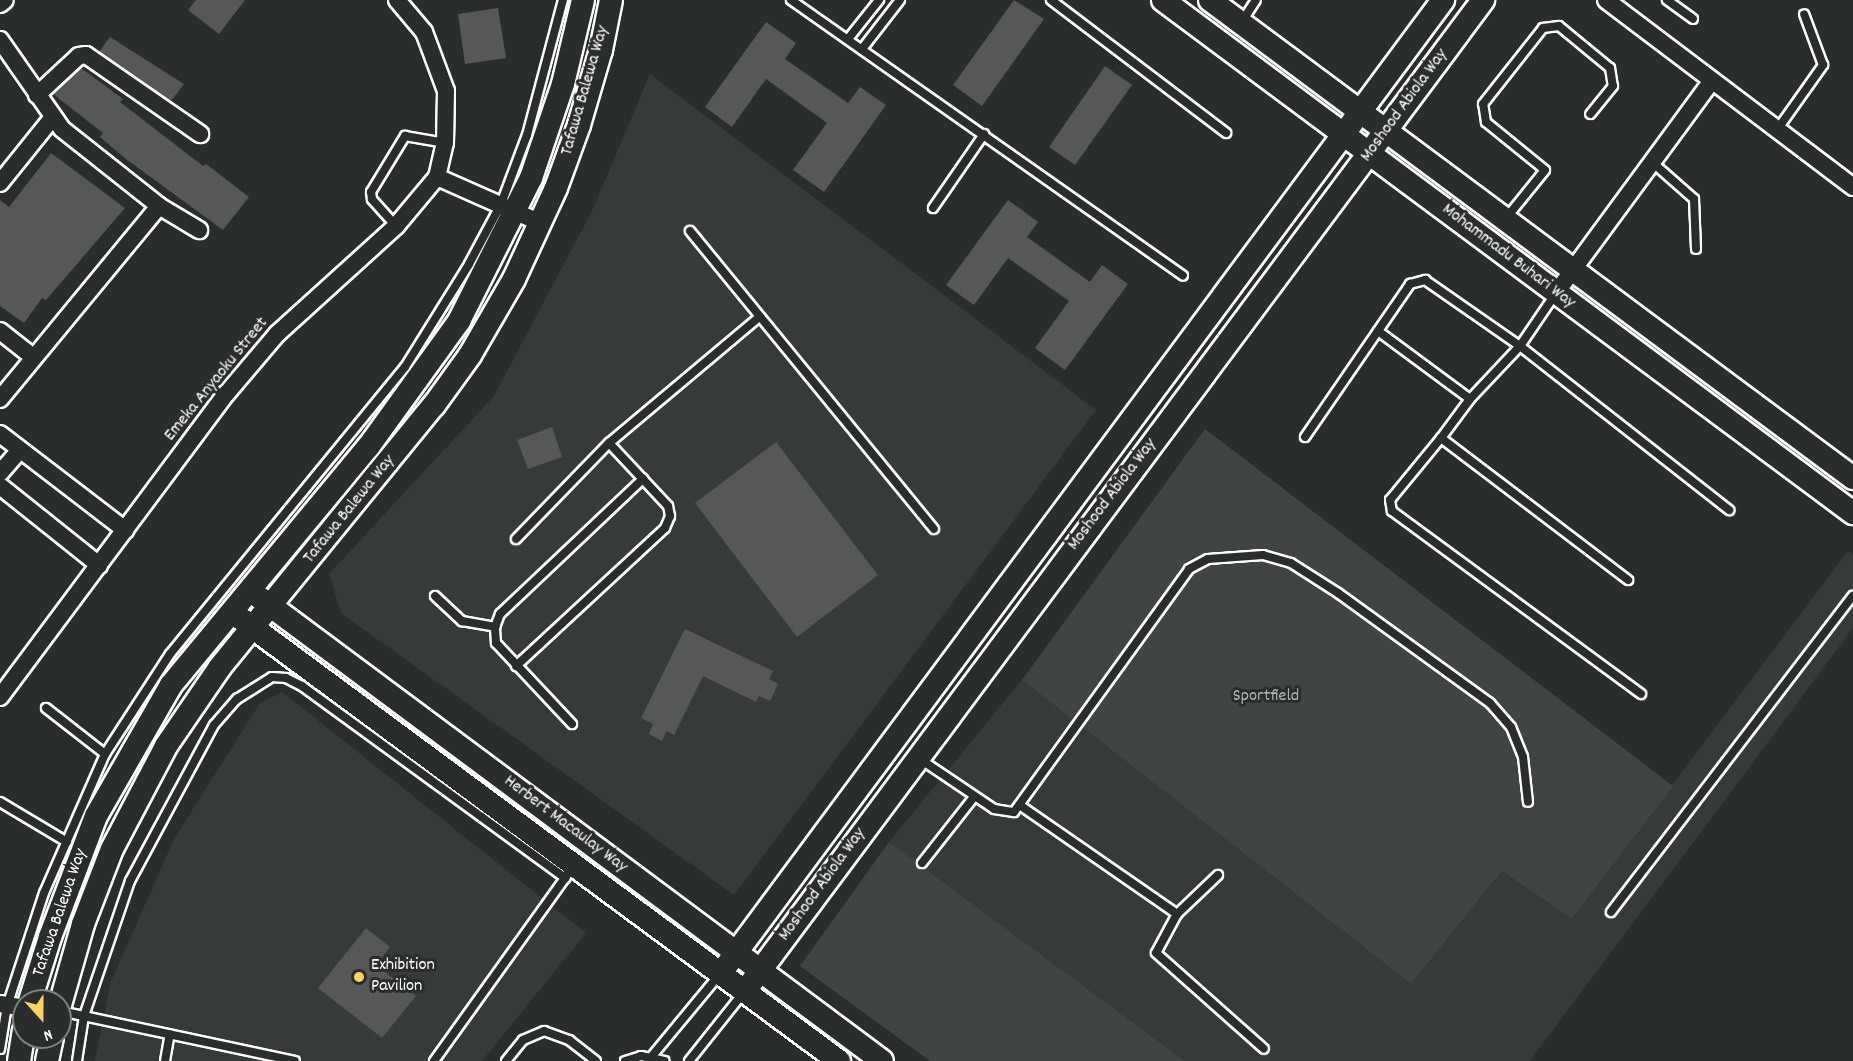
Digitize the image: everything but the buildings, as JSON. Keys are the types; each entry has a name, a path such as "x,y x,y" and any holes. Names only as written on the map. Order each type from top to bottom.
{"main road":[{"name":"Tafawa Balewa Way","path":"34,989 54,926 96,816 171,686 248,588 369,446 424,375 459,321 563,84 583,0"},
{"name":"Tafawa Balewa Way","path":"65,989 83,924 138,795 186,716 252,628 428,414 470,355 541,223 579,125 601,50 610,0"},
{"name":"Mohammadu Buhari Way","path":"1164,0 1853,513"},
{"name":"Mohammadu Buhari Way","path":"1210,0 1853,478"},
{"name":"Moshood Abiola Way","path":"721,973 1443,0"},
{"name":"Moshood Abiola Way","path":"745,991 1047,581 1370,154 1483,0"},
{"path":"1025,565 1047,581"},
{"name":"Herbert Macaulay Way","path":"248,588 738,951 882,1061"},
{"name":"Herbert Macaulay Way","path":"230,610 570,871 721,973 839,1061"}],"street":[{"path":"0,4 5,0"},
{"name":"Emeka Anyaoku Street","path":"0,697 5,679 99,565 277,334 396,226 437,177 445,143 446,91 424,32 397,0"},
{"path":"1606,0 1853,187"},
{"path":"0,40 53,117 72,139 159,206 199,230"},
{"path":"37,94 79,56 86,55 200,134"},
{"path":"1556,293 1712,81"},
{"path":"0,183 53,117"},
{"path":"437,177 541,223"},
{"path":"0,399 159,206"},
{"path":"0,331 33,357"},
{"path":"0,434 125,530"},
{"path":"0,473 20,450"},
{"path":"0,486 99,565"}],"lane":[{"path":"0,1049 4,1005 44,893 105,754 170,654 405,367 469,264 509,207 563,0"},
{"path":"791,0 1183,276"},
{"path":"848,39 879,0"},
{"path":"862,49 900,0"},
{"path":"1051,0 1226,133"},
{"path":"1241,23 1256,0"},
{"path":"1667,0 1693,19"},
{"path":"1777,131 1824,65 1804,14"},
{"path":"1505,220 1545,170 1486,122 1484,104 1543,28 1559,26 1610,68 1613,86 1590,114"},
{"path":"933,208 984,134"},
{"path":"396,226 372,199 371,192 405,136 445,143"},
{"path":"1652,162 1694,199 1696,249"},
{"path":"690,231 934,529"},
{"path":"1305,437 1410,284 1425,280 1520,346 1730,510"},
{"path":"1556,293 1520,346 1470,399 1390,500 1392,511 1641,694"},
{"path":"516,539 609,443 759,317"},
{"path":"1378,331 1470,399"},
{"path":"1441,438 1628,580"},
{"path":"516,666 665,528 670,516 668,506 609,443"},
{"path":"572,724 496,644 495,627 500,614 643,479"},
{"path":"917,757 974,797 1006,812 1021,806 1189,569 1208,560 1263,555 1291,563 1319,581 1490,703 1511,727 1523,757 1528,802"},
{"path":"435,596 462,621 495,627"},
{"path":"1611,912 1853,596"},
{"path":"77,1061 84,1016 130,881 177,788 214,725 237,699 272,677 286,678 302,686 570,871 434,1061"},
{"path":"46,708 105,754"},
{"path":"922,863 974,797"},
{"path":"0,802 67,842"},
{"path":"1021,806 1177,914"},
{"path":"1218,874 1177,914 1156,952 1264,1049"},
{"path":"652,1056 721,973"},
{"path":"689,1061 745,991"},
{"path":"72,1014 295,1061"},
{"path":"506,1061 523,1040 544,1031 569,1040 596,1061"},
{"path":"165,1061 170,1034"},
{"path":"625,1061 652,1056 664,1061"}],"shaded area":[{"path":"650,74 1096,410 734,895 341,613 329,574 494,396 593,209"},
{"path":"1848,551 1853,555 1853,628 1530,1061 1185,1061 889,842 1022,680 1411,984 1502,871 1572,919"},
{"path":"282,692 586,933 482,1061 95,1061 110,984 174,839 260,703"}],"green space":[{"name":"Sportfield","path":"1205,429 1673,786 1572,919 1502,871 1411,984 1022,680"},
{"path":"889,842 1185,1061 930,1061 800,966"}],"place":[{"name":"Exhibition Pavilion","path":"359,977"}]}
